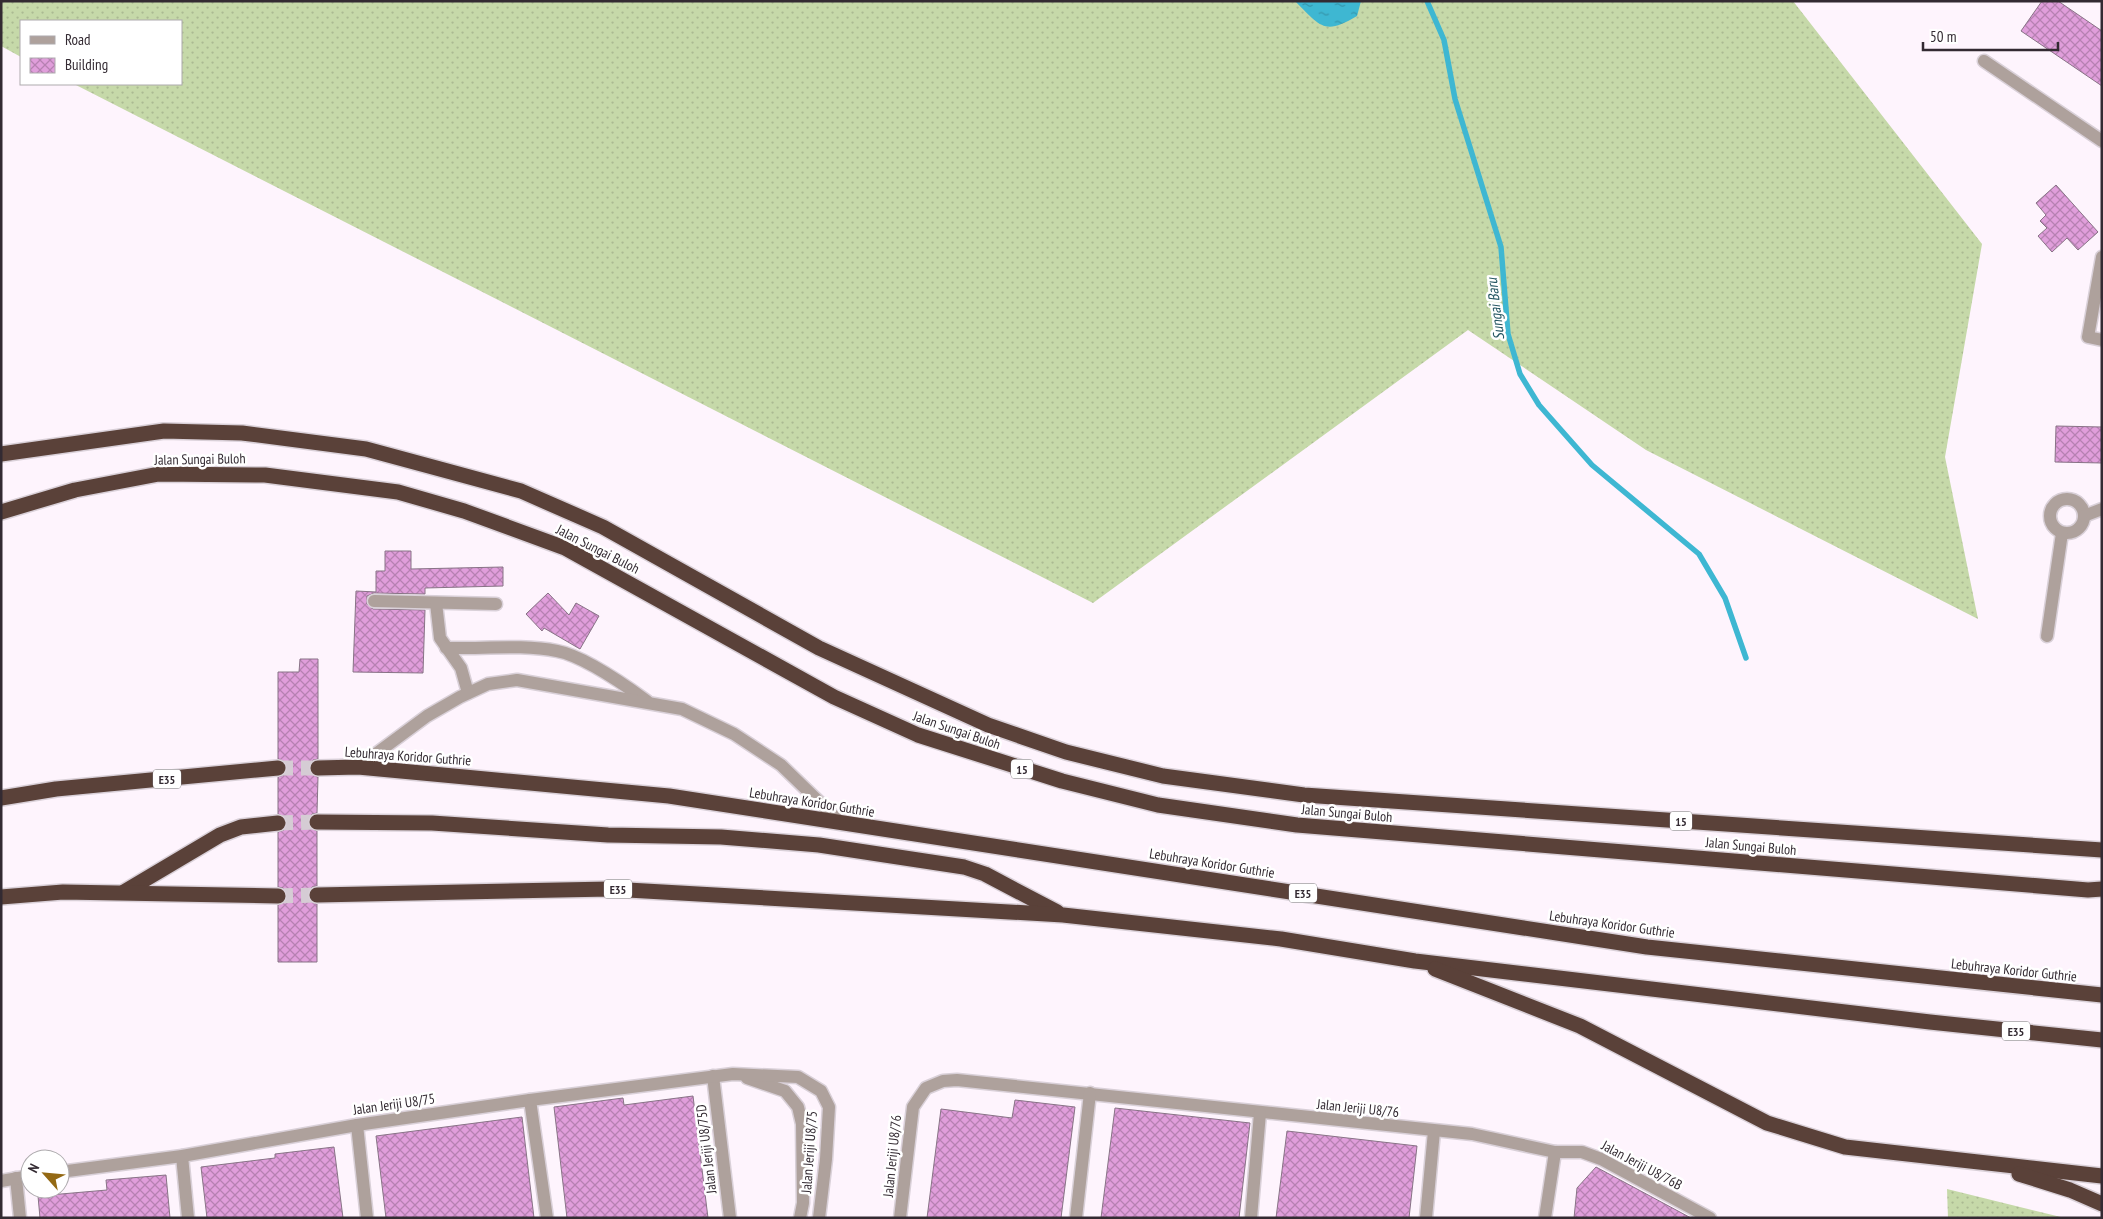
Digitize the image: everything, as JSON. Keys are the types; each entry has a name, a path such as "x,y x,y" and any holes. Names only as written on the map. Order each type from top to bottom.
{"highway":[{"name":"Jalan Sungai Buloh","path":"1,454 164,431 242,433 366,449 521,491 603,528 818,648 988,725 1066,752 1163,776 1304,795 2102,850"},
{"name":"Jalan Sungai Buloh","path":"1,512 75,490 159,474 265,475 398,492 464,511 565,548 834,697 918,735 1062,781 1158,806 1296,825 2088,890 2102,889"},
{"name":"Lebuhraya Koridor Guthrie","path":"318,768 358,767 669,796 1647,947 2102,995"},
{"name":"E35","path":"1,798 56,789 278,768"},
{"path":"318,822 432,823 608,835 721,837 819,845 964,867 985,874 1063,915"},
{"path":"124,892 220,835 242,827 278,823"},
{"name":"E35","path":"317,895 610,889 1063,915 1281,939 1415,961 1930,1022 2102,1040"},
{"path":"1,897 62,892 278,896"},
{"path":"1415,961 1580,1026 1767,1123 1845,1147 2102,1176"},
{"path":"1986,1164 2070,1190 2102,1204"}],"street":[{"path":"1984,61 2102,141"},
{"path":"2102,257 2088,337 2102,340"},
{"path":"2061,500 2072,500 2080,506 2084,516 2081,526 2072,532 2062,532 2053,526 2050,517 2053,506 2061,500"},
{"path":"2084,516 2102,509"},
{"path":"2047,636 2062,532"},
{"path":"374,601 496,604"},
{"path":"436,603 438,630 446,648 462,668 468,693"},
{"path":"446,648 512,647 557,650 571,655 628,687 650,704"},
{"path":"358,767 427,716 468,693 488,684 517,680 682,709 734,734 781,766 842,824"},
{"name":"Jalan Jeriji U8/75","path":"733,1074 785,1091 798,1107 802,1134 803,1203 800,1218"},
{"name":"Jalan Jeriji U8/75","path":"70,1171 182,1156 357,1125 713,1076 733,1074 798,1077 821,1091 829,1106 826,1160 819,1218"},
{"name":"Jalan Jeriji U8/75D","path":"713,1076 730,1218"},
{"name":"Jalan Jeriji U8/76","path":"900,1218 911,1114 916,1101 926,1088 943,1081 957,1080 1090,1093 1260,1113 1489,1136 1555,1152"},
{"path":"1076,1218 1090,1093"},
{"path":"530,1100 547,1218"},
{"path":"1251,1218 1260,1113"},
{"path":"357,1125 367,1218"},
{"path":"1426,1218 1434,1130"},
{"path":"1545,1218 1555,1152"},
{"name":"Jalan Jeriji U8/76B","path":"1555,1152 1582,1152 1594,1156 1710,1218"},
{"path":"182,1156 188,1218"},
{"path":"1,1181 20,1177"},
{"path":"16,1178 20,1218"}],"green space":[{"path":"1,1 1793,1 1982,244 1945,457 1978,619 1646,450 1468,330 1093,603 76,85 182,85 182,20 20,20 20,56 1,46"},
{"path":"1947,1189 2065,1218 1948,1218"}],"water":[{"path":"1295,1 1361,1 1357,16 1337,26 1329,27 1317,22"}],"building":[{"path":"2042,1 2058,1 2102,31 2102,86 2021,31"},
{"path":"2056,185 2098,232 2078,250 2067,238 2052,252 2038,236 2047,228 2040,221 2046,215 2036,203"},
{"path":"2056,426 2102,427 2102,463 2055,462"},
{"path":"385,551 411,551 411,569 503,567 503,586 425,588 425,594 374,593 367,596 367,604 373,609 425,610 423,673 353,672 356,591 376,592 376,571 385,571"},
{"path":"548,593 569,615 576,603 599,616 580,649 544,628 542,631 526,614"},
{"path":"300,659 318,659 318,759 313,760 309,768 310,773 318,777 317,813 312,814 308,821 309,827 317,831 317,886 312,887 308,895 309,900 317,904 317,962 278,962 278,905 286,901 287,896 283,888 278,887 278,832 284,830 287,822 285,817 278,814 278,777 284,775 287,768 285,762 278,759 278,672 299,672"},
{"path":"693,1096 708,1218 567,1218 554,1107 623,1098 624,1105"},
{"path":"1015,1100 1075,1107 1061,1218 927,1218 941,1109 1012,1118"},
{"path":"1115,1108 1250,1123 1239,1218 1101,1218"},
{"path":"522,1117 534,1218 386,1218 376,1136"},
{"path":"1287,1131 1417,1146 1409,1218 1276,1218"},
{"path":"334,1147 343,1218 207,1218 201,1167 275,1158 275,1154"},
{"path":"1596,1167 1691,1218 1574,1218 1577,1188"},
{"path":"166,1175 170,1218 40,1218 38,1199 70,1199 70,1193 107,1190 106,1180"}],"waterway":[{"name":"Sungai Baru","path":"1427,1 1444,40 1455,99 1501,247 1508,334 1520,374 1539,405 1592,465 1699,554 1725,598 1746,658"}],"tunnel":[{"path":"278,768 318,768"},
{"path":"278,823 317,822"},
{"path":"278,896 317,895"}]}
